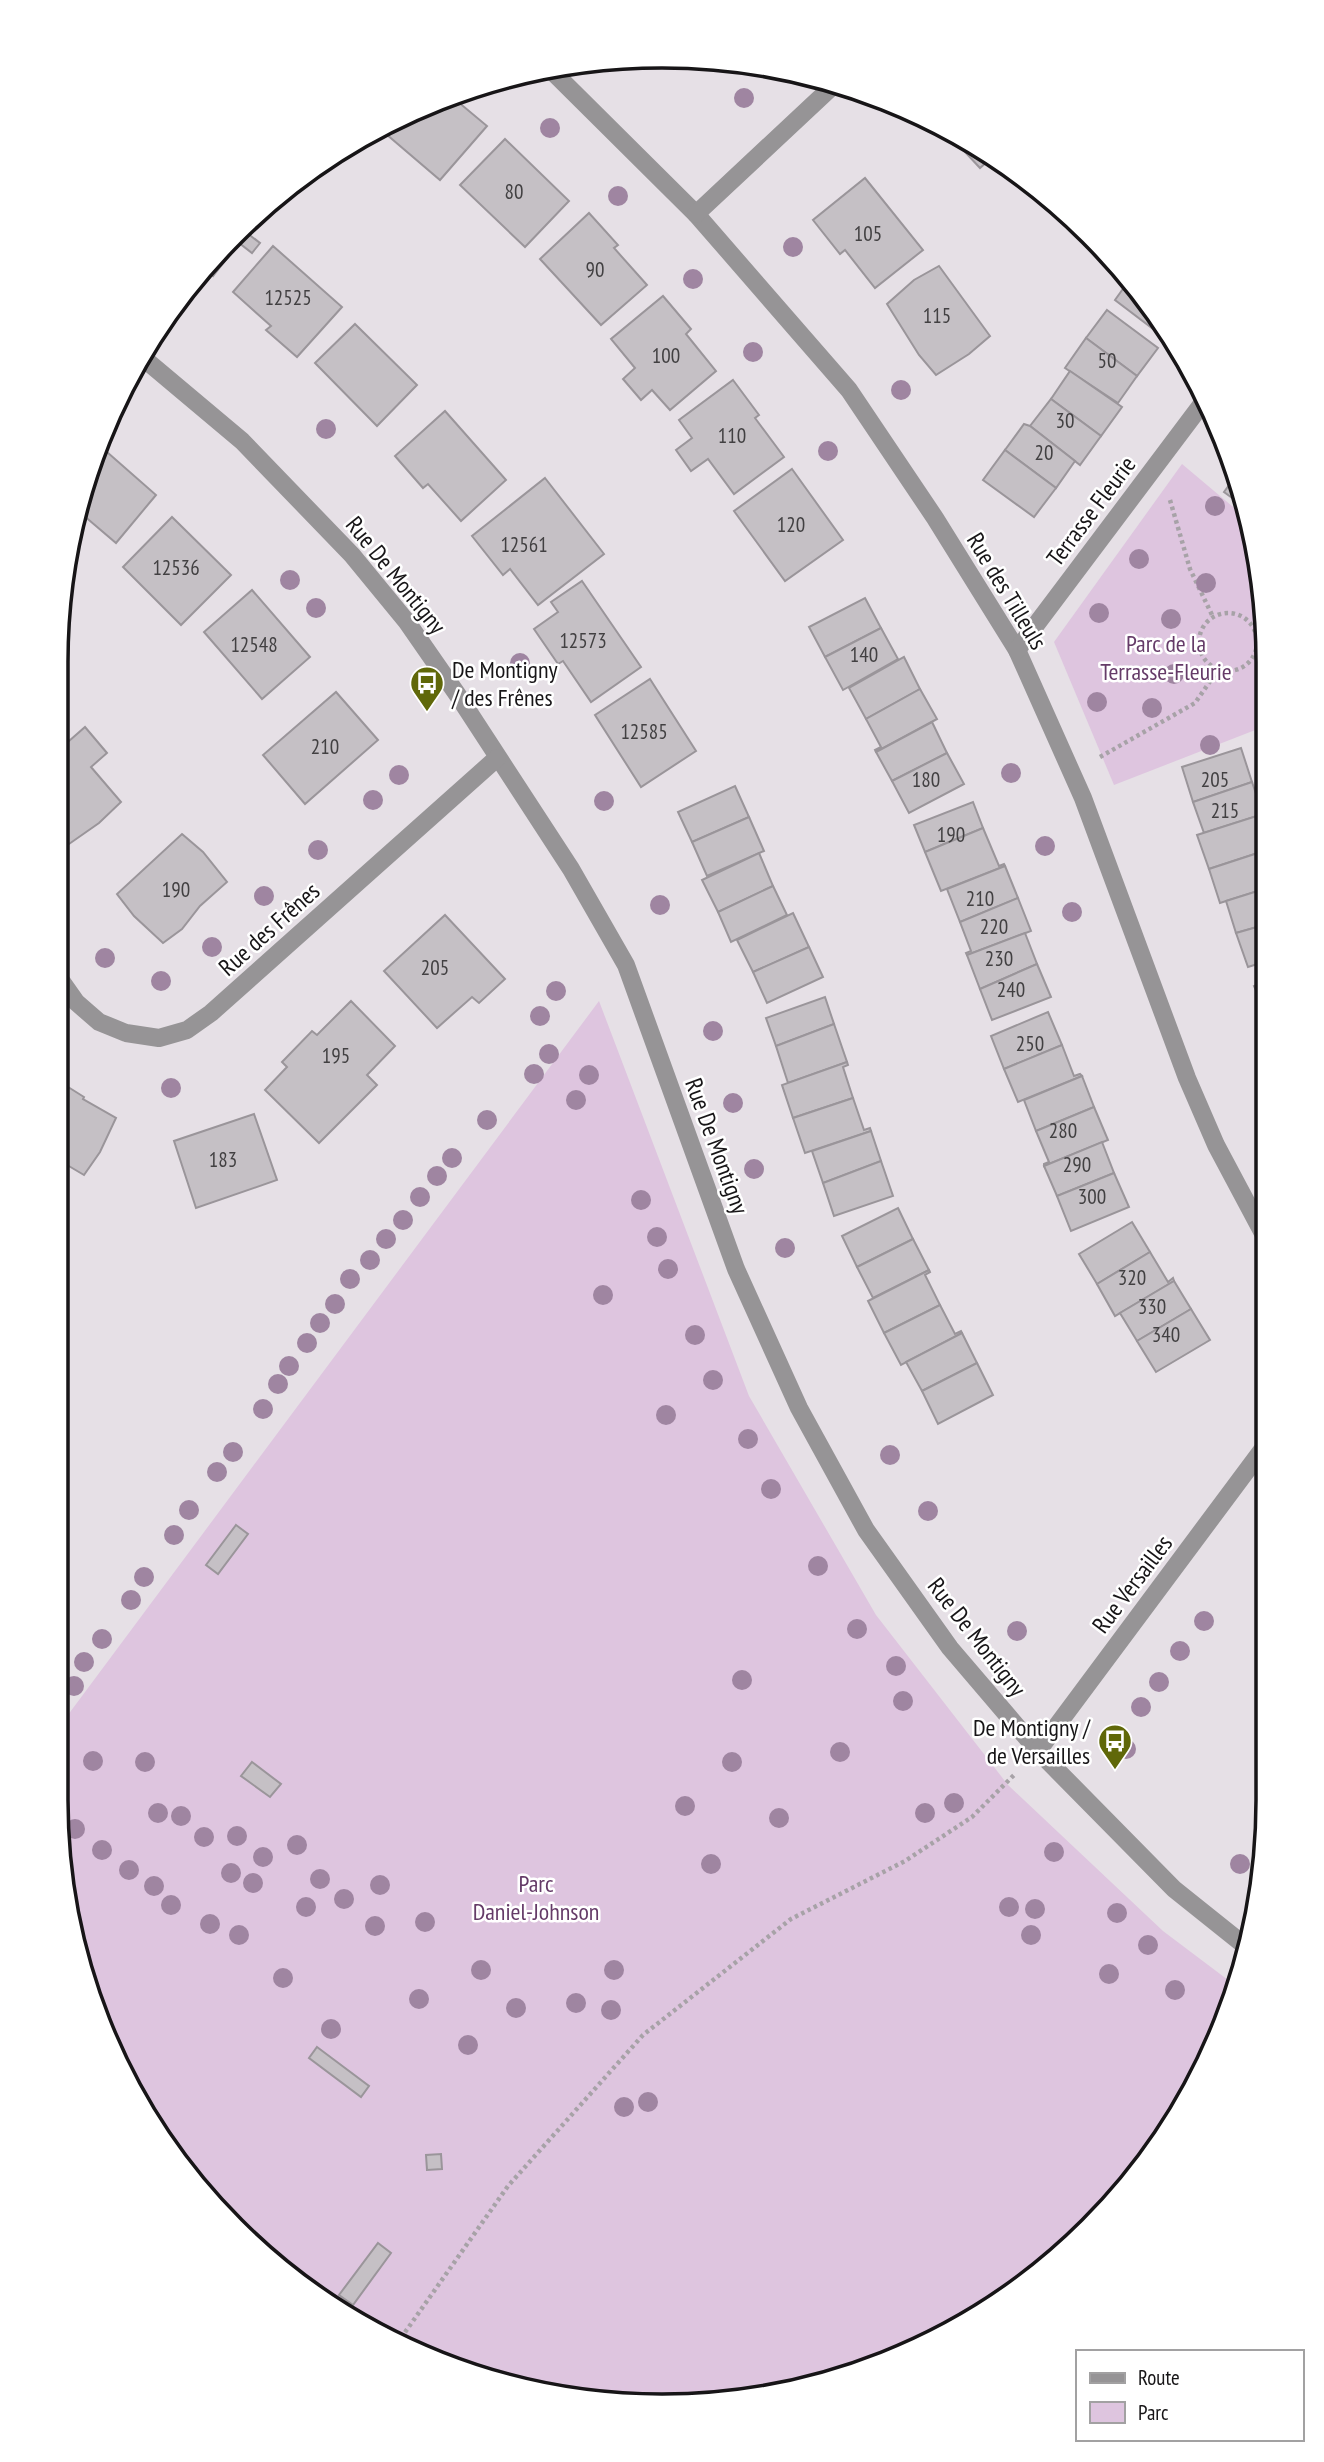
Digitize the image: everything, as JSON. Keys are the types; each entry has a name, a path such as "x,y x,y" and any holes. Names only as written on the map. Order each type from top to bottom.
{"street":[{"name":"Rue des Tilleuls","path":"559,78 696,214 849,390 935,518 1017,650 1072,772 1187,1078 1216,1145 1256,1220"},
{"path":"696,214 827,92"},
{"name":"Rue De Montigny","path":"149,363 242,441 352,555 407,622 571,869 626,965 736,1269 800,1408 866,1530 950,1648 1038,1751 1174,1889 1238,1942"},
{"name":"Terrasse Fleurie","path":"1017,650 1199,408"},
{"name":"Rue des Frênes","path":"68,991 76,1002 99,1022 126,1032 159,1038 187,1030 211,1013 498,758"},
{"name":"Rue Versailles","path":"1038,1751 1256,1458"}],"path":[{"path":"1159,462 1190,569 1213,617"},
{"path":"1254,632 1241,616 1232,613 1213,617 1201,631 1200,650 1210,666 1219,670 1237,670 1246,665 1255,650"},
{"path":"1072,772 1195,703 1219,670"},
{"path":"403,2335 509,2186 643,2035 791,1919 905,1861 971,1817 1038,1751"}],"green space":[{"name":"Parc de la Terrasse-Fleurie","path":"1182,464 1236,510 1251,585 1256,662 1256,730 1114,785 1054,642"},
{"name":"Parc Daniel-Johnson","path":"599,1001 749,1396 876,1615 1008,1785 1163,1931 1228,1980 1211,2027 1176,2097 1156,2130 1108,2191 1082,2220 1023,2271 992,2294 925,2333 889,2349 816,2374 739,2389 662,2394 623,2392 585,2389 508,2374 435,2349 399,2333 332,2294 242,2220 168,2130 129,2063 113,2027 88,1954 73,1877 68,1800 68,1715"}],"building":[{"path":"460,104 487,126 440,180 388,135"},
{"path":"505,139 569,201 525,247 460,185"},
{"path":"964,151 985,164 980,168"},
{"path":"865,178 923,250 875,288 845,250 840,254 813,220"},
{"path":"589,213 618,245 614,248 647,285 601,325 540,259"},
{"path":"250,235 260,243 252,253 240,244"},
{"path":"273,246 342,307 297,357 266,330 271,326 233,292"},
{"path":"939,266 990,336 969,354 936,375 919,355 887,304 914,280"},
{"path":"1123,289 1155,330 1115,300"},
{"path":"663,296 691,329 686,334 716,371 670,410 652,390 641,400 623,379 635,368 611,339"},
{"path":"1107,310 1158,348 1137,376 1086,338"},
{"path":"355,324 417,385 377,426 315,363"},
{"path":"1086,338 1137,376 1118,403 1065,368"},
{"path":"1070,371 1122,407 1101,436 1051,399"},
{"path":"733,380 759,415 755,418 784,457 734,494 708,459 691,471 676,450 692,438 679,420"},
{"path":"1051,399 1101,436 1080,465 1030,426"},
{"path":"445,411 506,480 461,521 428,484 423,488 395,456"},
{"path":"1024,424 1075,461 1056,488 1005,450"},
{"path":"1005,450 1056,488 1034,517 983,480"},
{"path":"107,452 156,495 116,543 86,518"},
{"path":"792,469 843,540 785,581 734,511"},
{"path":"545,478 604,554 538,605 510,569 503,575 472,536"},
{"path":"1229,486 1233,498 1224,492"},
{"path":"172,517 231,575 181,625 123,567"},
{"path":"582,581 641,667 591,702 563,661 558,664 534,629 558,612 551,602"},
{"path":"252,590 310,657 262,699 204,632"},
{"path":"865,598 881,628 825,657 809,627"},
{"path":"881,628 898,659 843,690 825,657"},
{"path":"904,657 920,689 866,719 849,688"},
{"path":"650,679 696,751 641,787 595,715"},
{"path":"920,689 937,719 876,752 875,750 881,747 866,719"},
{"path":"336,692 378,740 305,804 263,755"},
{"path":"932,722 947,753 892,781 876,752"},
{"path":"85,727 107,753 91,767 121,802 99,823 69,844 68,740"},
{"path":"1241,748 1252,782 1193,802 1182,767"},
{"path":"947,753 964,784 909,813 892,781"},
{"path":"1252,782 1256,794 1256,816 1204,833 1193,802"},
{"path":"735,786 749,817 692,842 678,812"},
{"path":"973,802 983,828 925,852 914,825"},
{"path":"1256,816 1256,854 1209,869 1197,835"},
{"path":"749,817 764,851 707,876 692,842"},
{"path":"983,828 999,866 1005,866 941,891 925,852"},
{"path":"182,834 203,852 227,882 200,906 182,929 163,943 134,916 117,894"},
{"path":"759,853 773,886 718,912 702,880"},
{"path":"1256,854 1256,892 1220,903 1209,869"},
{"path":"1005,866 1018,898 960,922 947,889"},
{"path":"773,886 787,915 731,942 718,912"},
{"path":"1256,892 1256,927 1236,933 1226,901"},
{"path":"1018,898 1031,931 967,955 966,953 971,951 960,922"},
{"path":"793,913 809,947 753,972 737,940"},
{"path":"445,915 505,979 479,1003 472,997 437,1028 384,971"},
{"path":"1256,927 1256,964 1248,967 1236,933"},
{"path":"1025,933 1037,964 980,989 967,955"},
{"path":"809,947 823,977 767,1003 753,972"},
{"path":"1037,964 1051,997 992,1020 980,989"},
{"path":"825,997 834,1024 776,1046 766,1018"},
{"path":"351,1001 395,1046 367,1075 377,1085 319,1143 265,1090 287,1067 282,1062 312,1031 317,1035"},
{"path":"1048,1012 1062,1045 1004,1069 991,1036"},
{"path":"834,1024 847,1062 788,1083 776,1046"},
{"path":"1062,1045 1074,1076 1082,1076 1018,1102 1004,1069"},
{"path":"847,1062 848,1065 843,1067 853,1098 793,1118 782,1085"},
{"path":"1082,1076 1094,1107 1036,1131 1024,1100"},
{"path":"68,1087 116,1118 100,1152 84,1175 68,1166"},
{"path":"853,1098 864,1130 870,1128 871,1131 805,1153 793,1118"},
{"path":"1094,1107 1108,1140 1044,1166 1049,1162 1036,1131"},
{"path":"254,1114 277,1180 196,1208 174,1141"},
{"path":"871,1131 881,1161 823,1183 812,1151"},
{"path":"1102,1142 1114,1173 1057,1196 1044,1166"},
{"path":"881,1161 893,1196 834,1216 823,1183"},
{"path":"1114,1173 1129,1207 1071,1231 1057,1196"},
{"path":"898,1208 913,1239 857,1267 842,1236"},
{"path":"1132,1222 1150,1252 1097,1284 1079,1254"},
{"path":"913,1239 929,1270 873,1298 857,1267"},
{"path":"1150,1252 1168,1282 1173,1278 1174,1281 1115,1316 1097,1284"},
{"path":"929,1270 925,1275 940,1305 884,1333 868,1301"},
{"path":"1174,1281 1191,1309 1137,1341 1120,1313"},
{"path":"940,1305 955,1334 961,1331 962,1333 901,1365 884,1333"},
{"path":"1191,1309 1210,1340 1156,1372 1137,1341"},
{"path":"962,1333 977,1363 922,1391 906,1362"},
{"path":"977,1363 993,1395 938,1424 922,1391"},
{"path":"236,1525 248,1534 218,1574 206,1565"},
{"path":"252,1762 281,1784 270,1797 241,1776"},
{"path":"317,2047 369,2086 361,2097 309,2058"},
{"path":"441,2154 442,2169 427,2170 426,2155"},
{"path":"378,2243 391,2253 353,2305 339,2295"}],"place":[{"name":"De Montigny / des Frênes","path":"427,713"},
{"name":"De Montigny / de Versailles","path":"1115,1771"}]}
